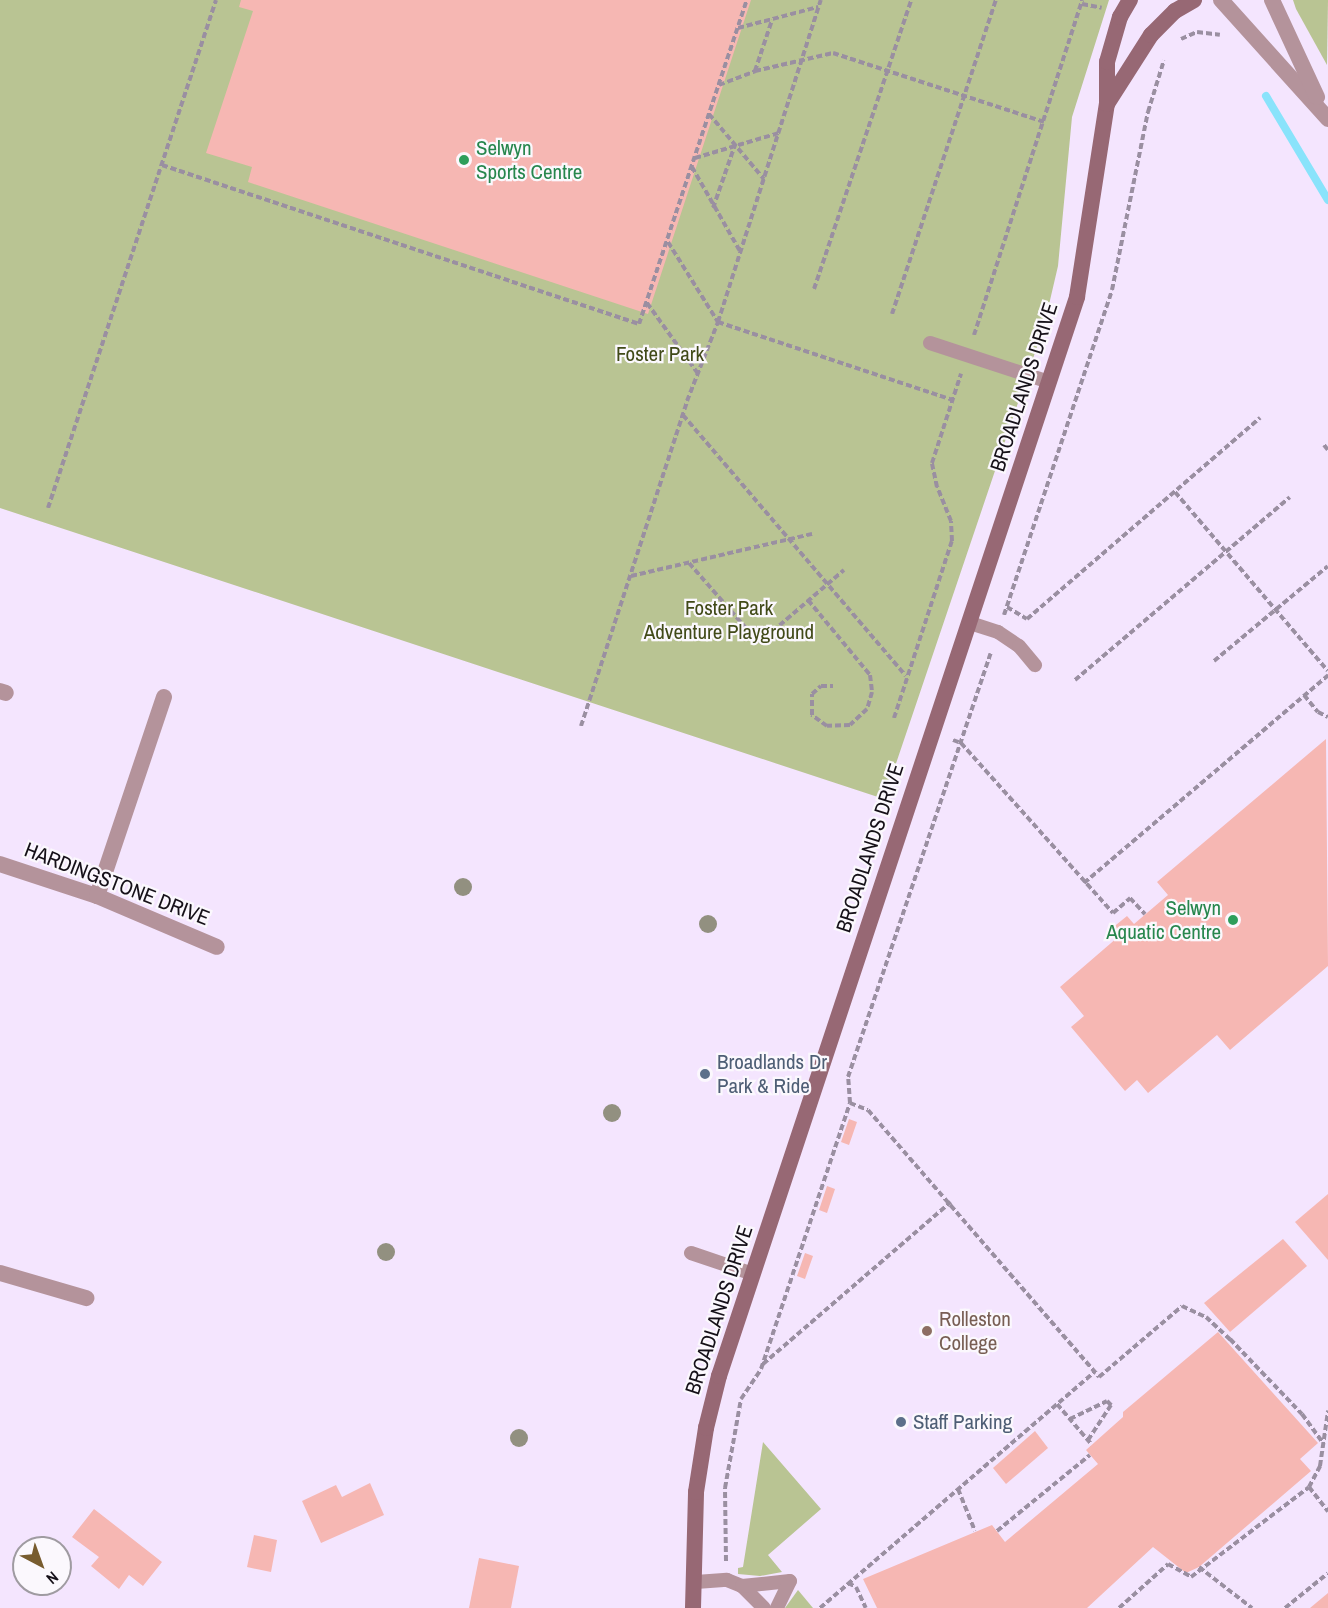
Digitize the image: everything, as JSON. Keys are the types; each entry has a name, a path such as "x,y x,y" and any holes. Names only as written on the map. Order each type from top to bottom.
{"main road":[{"name":"BROADLANDS DRIVE","path":"693,1608 696,1582 695,1503 706,1428 753,1274 1049,382 1086,257 1107,104 1107,62 1120,17 1130,0"},
{"name":"BROADLANDS DRIVE","path":"1107,104 1151,34 1175,11 1194,0"}],"street":[{"path":"1221,0 1328,118"},
{"path":"1272,0 1328,118"},
{"path":"97,896 164,697"},
{"name":"HARDINGSTONE DRIVE","path":"0,864 97,896 217,947"},
{"path":"0,1273 86,1298"}],"lane":[{"path":"930,343 1049,382"},
{"path":"970,623 998,632 1019,646 1035,665"},
{"path":"691,1253 753,1274"},
{"path":"696,1582 727,1580 742,1586 764,1608"},
{"path":"742,1586 790,1581 777,1608"}],"path":[{"path":"48,507 216,0"},
{"path":"162,165 639,324 747,0"},
{"path":"581,726 683,415 718,322 805,57 820,0"},
{"path":"814,289 911,0"},
{"path":"892,314 996,0"},
{"path":"1082,4 1107,11"},
{"path":"737,28 818,6"},
{"path":"755,71 772,19"},
{"path":"1177,41 1197,32 1224,37"},
{"path":"719,85 755,71 833,52 1044,122"},
{"path":"727,1580 724,1515 729,1458 743,1394 763,1364 850,1103 848,1077 1112,290 1148,112 1165,57"},
{"path":"709,113 764,180"},
{"path":"695,158 780,133"},
{"path":"713,208 736,145"},
{"path":"692,166 713,208 741,252"},
{"path":"668,242 718,322 952,400"},
{"path":"647,302 699,375"},
{"path":"683,415 907,677"},
{"path":"1007,607 1027,619 1260,418"},
{"path":"1324,445 1328,450"},
{"path":"1084,883 1328,673 1276,609 1174,492"},
{"path":"1075,680 1290,497"},
{"path":"631,576 812,534"},
{"path":"689,563 759,643 844,570"},
{"path":"1214,661 1328,566"},
{"path":"808,600 870,675 872,693 867,709 850,725 827,726 812,715 812,694 822,686 833,686"},
{"path":"1304,695 1318,712 1328,717"},
{"path":"950,739 961,743 1113,913 1131,898 1145,914"},
{"path":"850,1103 868,1110 951,1202 1099,1377 1182,1306 1206,1317 1230,1339 1302,1414 1322,1442"},
{"path":"763,1364 951,1202"},
{"path":"820,1608 1095,1372"},
{"path":"1070,1419 1107,1401 1111,1405 1088,1440"},
{"path":"1057,1404 1092,1444"},
{"path":"1119,1608 1168,1564 1185,1577 1191,1577 1309,1487 1320,1466 1327,1414"},
{"path":"997,1531 1090,1455"},
{"path":"1309,1487 1328,1510"},
{"path":"958,1489 975,1531"},
{"path":"1199,1567 1252,1608"},
{"path":"1285,1608 1328,1572"},
{"path":"848,1583 856,1587 866,1608"}],"green space":[{"name":"Foster Park","path":"0,0 1109,0 1072,117 1058,266 1044,326 884,799 0,508"},
{"path":"1293,0 1328,0 1327,65 1296,9"},
{"path":"763,1442 821,1509 768,1555 782,1572 760,1576 738,1574 738,1568 743,1567"},
{"path":"798,1590 813,1608 785,1608"}],"building":[{"name":"Selwyn Sports Centre","path":"241,0 751,0 648,314 248,182 252,167 206,153 253,11 239,7"},
{"name":"Selwyn Aquatic Centre","path":"1326,739 1328,966 1230,1050 1217,1035 1148,1093 1137,1080 1125,1091 1071,1027 1084,1016 1060,987 1118,937 1111,929 1127,916 1134,924 1168,895 1157,882"},
{"path":"849,1119 857,1122 849,1145 841,1142"},
{"path":"827,1186 835,1189 827,1213 819,1210"},
{"path":"1328,1194 1328,1260 1295,1222"},
{"path":"1283,1239 1307,1266 1230,1332 1204,1303"},
{"path":"805,1253 813,1256 805,1279 797,1276"},
{"path":"1218,1332 1318,1443 1300,1459 1311,1471 1199,1567 1186,1573 1153,1547 1087,1608 877,1608 863,1579 992,1525 1005,1542 1098,1464 1086,1450 1123,1417 1123,1412"},
{"path":"1035,1431 1048,1448 1006,1484 993,1468"},
{"path":"370,1483 384,1515 321,1543 302,1501 336,1485 342,1497"},
{"path":"94,1509 162,1562 143,1586 129,1575 119,1589 91,1566 99,1557 72,1537"},
{"path":"254,1535 277,1540 271,1572 247,1567"},
{"path":"479,1558 519,1566 511,1608 469,1608"},
{"path":"1328,1593 1328,1608 1310,1608"}],"waterway":[{"path":"1266,96 1328,200"}],"place":[{"name":"Selwyn Sports Centre","path":"464,160"},
{"name":"Selwyn Aquatic Centre","path":"1233,920"},
{"name":"Broadlands Dr Park & Ride","path":"705,1074"},
{"name":"Rolleston College","path":"927,1331"},
{"name":"Staff Parking","path":"901,1422"}],"park label":[{"name":"Foster Park Adventure Playground","path":"729,620"}]}
